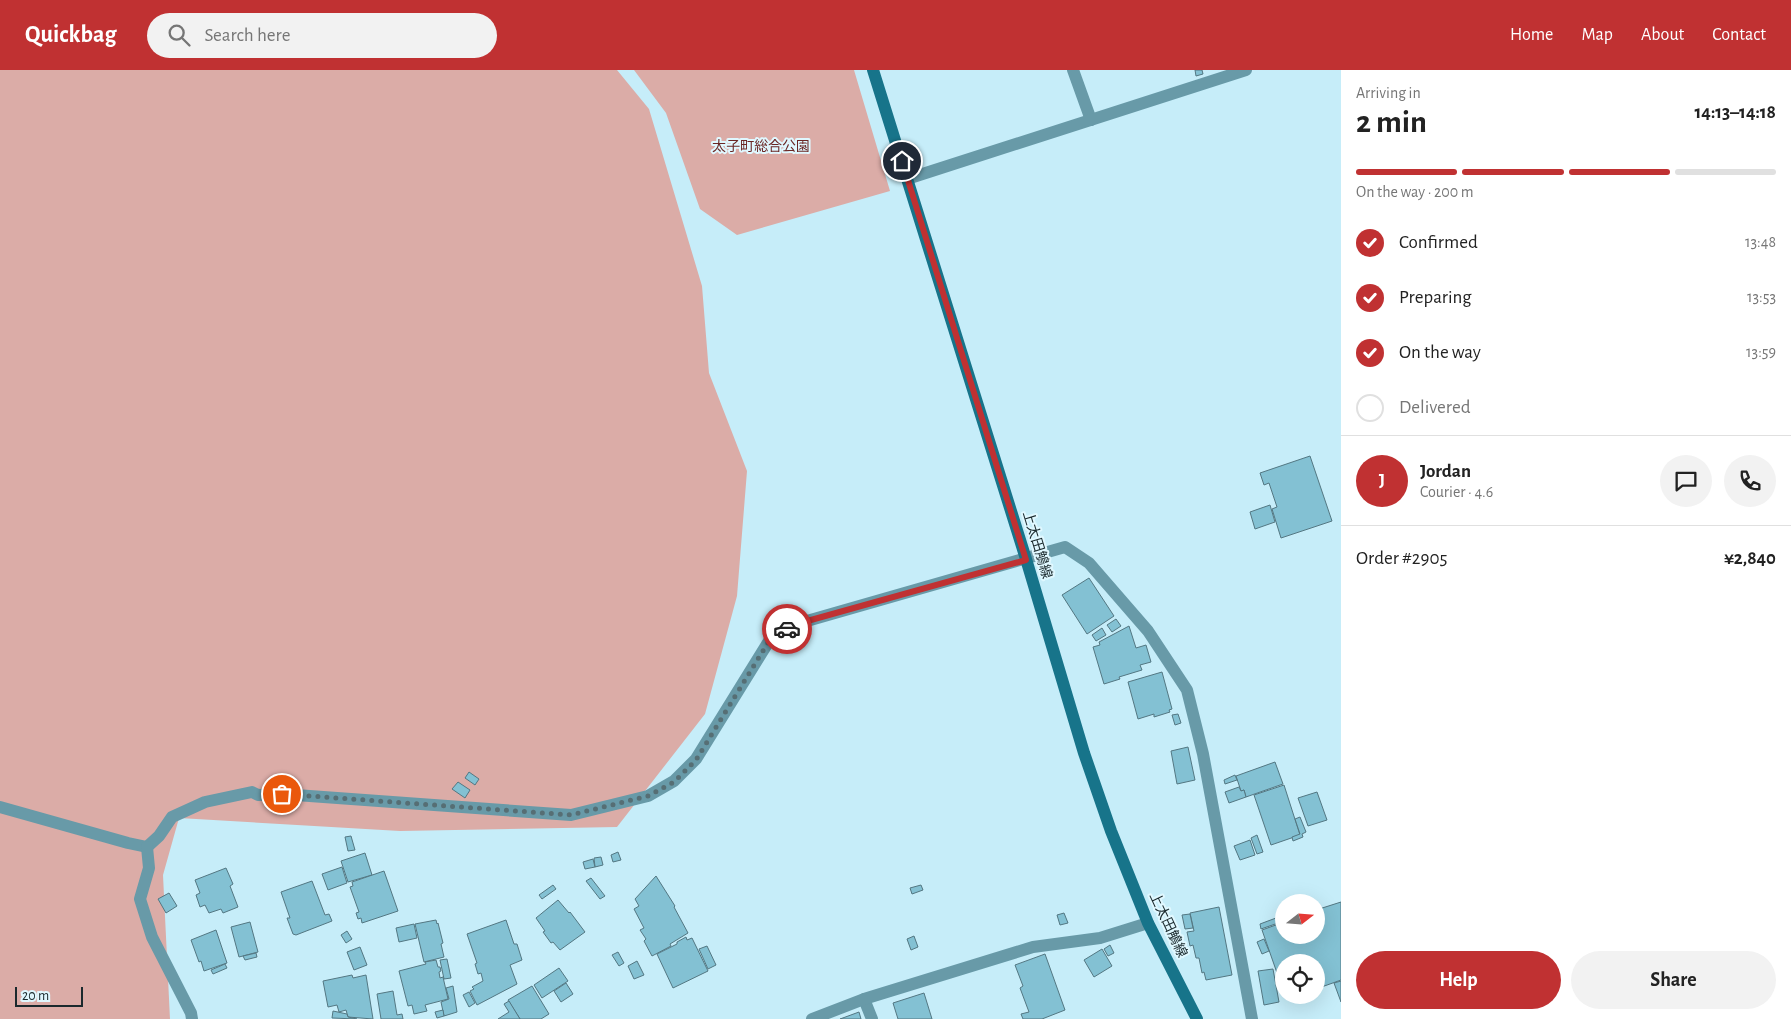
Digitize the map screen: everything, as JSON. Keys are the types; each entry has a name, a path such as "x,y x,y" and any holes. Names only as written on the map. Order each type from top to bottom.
{"main road":[{"name":"上太田鵤線","path":"873,70 1026,560 1084,753 1111,831 1148,922 1197,1019"}],"street":[{"path":"1073,70 1091,120"},
{"path":"907,179 1246,70"},
{"path":"146,847 158,836 172,817 205,802 252,792 258,795 282,794 571,815 648,796 674,782 696,760 769,641 793,625 1026,560 1065,547 1089,563 1148,632 1187,690 1203,754 1252,1019"},
{"path":"0,807 146,847"},
{"path":"146,847 149,868 140,899 152,937 191,1013 192,1019"},
{"path":"812,1019 864,999 1033,947 1100,938 1148,922"},
{"path":"864,999 872,1019"}],"green space":[{"path":"0,70 617,70 649,109 702,286 709,373 747,471 737,596 705,714 617,827 400,831 179,818 163,875 170,1019 0,1019"},
{"name":"太子町総合公園","path":"634,70 854,70 890,191 737,235 700,209 666,113"}],"building":[{"path":"1195,70 1202,70 1203,74 1196,76"},
{"path":"1310,456 1332,521 1281,538 1272,509 1277,507 1269,483 1264,485 1260,473"},
{"path":"1270,505 1275,522 1255,529 1250,512"},
{"path":"1089,578 1114,616 1087,634 1062,595"},
{"path":"1116,619 1121,626 1112,632 1107,625"},
{"path":"1129,626 1136,648 1146,645 1151,662 1140,665 1142,670 1104,684 1093,647 1100,645 1099,642"},
{"path":"1102,628 1106,635 1096,641 1092,635"},
{"path":"1162,672 1172,709 1169,710 1170,712 1154,717 1154,714 1138,719 1128,682"},
{"path":"1178,714 1181,723 1175,725 1172,715"},
{"path":"1188,747 1195,780 1177,784 1171,751"},
{"path":"1275,762 1283,784 1246,797 1244,790 1241,791 1236,776"},
{"path":"469,772 479,779 475,785 465,778"},
{"path":"1235,775 1237,780 1225,784 1224,780"},
{"path":"458,782 470,790 465,798 452,789"},
{"path":"1284,785 1300,835 1271,845 1254,795"},
{"path":"1239,787 1241,791 1244,790 1246,797 1229,803 1225,792"},
{"path":"1317,792 1327,820 1308,826 1298,798"},
{"path":"1300,817 1306,832 1302,834 1303,837 1293,841 1292,837 1300,834 1295,819"},
{"path":"1257,835 1263,852 1257,854 1251,838"},
{"path":"351,836 355,850 348,851 345,837"},
{"path":"1250,840 1255,855 1240,860 1234,846"},
{"path":"618,852 621,860 613,862 611,855"},
{"path":"365,853 372,875 348,882 341,861"},
{"path":"601,857 603,865 595,867 594,858"},
{"path":"593,859 595,867 585,869 583,862"},
{"path":"342,867 347,883 328,890 322,874"},
{"path":"226,868 233,884 230,886 238,907 223,913 221,909 209,913 205,905 200,907 196,895 200,893 195,880"},
{"path":"384,871 398,911 362,923 361,918 358,919 356,913 359,912 350,887 353,886 352,882"},
{"path":"656,876 675,906 688,933 670,944 671,946 652,956 644,941 646,939 640,930 644,928 634,909 639,906 635,899"},
{"path":"591,878 605,896 600,899 586,881"},
{"path":"312,881 325,915 329,914 332,921 296,935 293,934 287,918 290,918 281,892"},
{"path":"553,885 556,889 542,899 539,895"},
{"path":"921,885 923,890 912,894 910,888"},
{"path":"169,893 177,906 166,913 158,899"},
{"path":"558,900 585,932 560,950 553,942 551,943 536,918"},
{"path":"1341,902 1341,980 1325,986 1325,954 1275,954 1275,967 1262,930 1275,925 1275,944 1325,944 1325,907"},
{"path":"1219,907 1232,975 1206,980 1204,972 1202,973 1199,958 1196,958 1193,945 1190,946 1187,932 1194,931 1190,913"},
{"path":"1064,913 1068,923 1060,925 1057,915"},
{"path":"1190,914 1193,928 1185,929 1182,915"},
{"path":"1275,918 1275,924 1261,929 1260,924"},
{"path":"436,920 443,943 441,944 444,957 424,962 415,924"},
{"path":"506,920 522,960 510,965 517,984 477,1005 470,991 474,989 472,987 483,981 481,973 478,974 475,964 477,963 467,934"},
{"path":"250,922 258,952 239,957 231,927"},
{"path":"414,924 417,938 399,942 396,928"},
{"path":"216,930 227,963 204,971 191,940"},
{"path":"347,931 352,939 346,943 341,935"},
{"path":"914,936 918,947 911,950 907,939"},
{"path":"686,937 687,940 692,938 708,971 673,988 657,954"},
{"path":"1264,939 1269,951 1262,954 1257,942"},
{"path":"1110,945 1114,953 1108,956 1104,949"},
{"path":"707,946 716,965 708,969 699,949"},
{"path":"360,947 367,965 354,970 347,952"},
{"path":"1102,949 1112,966 1094,977 1084,960"},
{"path":"618,952 624,963 619,966 612,955"},
{"path":"256,953 257,957 245,960 243,956"},
{"path":"1045,954 1065,1010 1042,1019 1023,1019 1021,1014 1029,1012 1020,988 1023,986 1015,965"},
{"path":"447,959 451,978 444,979 440,960"},
{"path":"436,960 438,967 440,967 440,978 443,977 448,999 425,1005 427,1011 414,1014 412,1005 408,1006 399,971"},
{"path":"637,961 644,975 634,979 628,966"},
{"path":"225,964 227,968 213,974 211,970"},
{"path":"559,968 568,981 542,998 534,985"},
{"path":"1273,969 1275,1003 1264,1005 1258,971"},
{"path":"352,975 353,978 366,975 373,1019 348,1017 346,1010 339,1012 337,1005 328,1007 323,981"},
{"path":"1341,981 1341,1002 1334,983"},
{"path":"566,983 573,994 561,1002 554,991"},
{"path":"453,986 457,1012 444,1016 441,1002 449,999 446,988"},
{"path":"532,986 549,1014 541,1019 520,1019 508,1000"},
{"path":"393,991 397,1015 402,1014 403,1019 381,1019 377,994"},
{"path":"469,992 475,1003 469,1007 463,995"},
{"path":"924,993 932,1019 898,1019 893,1003"},
{"path":"509,1001 520,1019 498,1019 509,1012 504,1004"},
{"path":"443,1010 444,1016 437,1018 435,1012"},
{"path":"333,1011 347,1014 348,1017 357,1019 332,1018"},
{"path":"859,1012 861,1019 840,1019"}],"way so far":[{"path":"282,794 571,815 648,796 674,782 696,760 769,641 787,629"}],"route":[{"path":"787,629 793,625 1026,560 902,161"}]}
